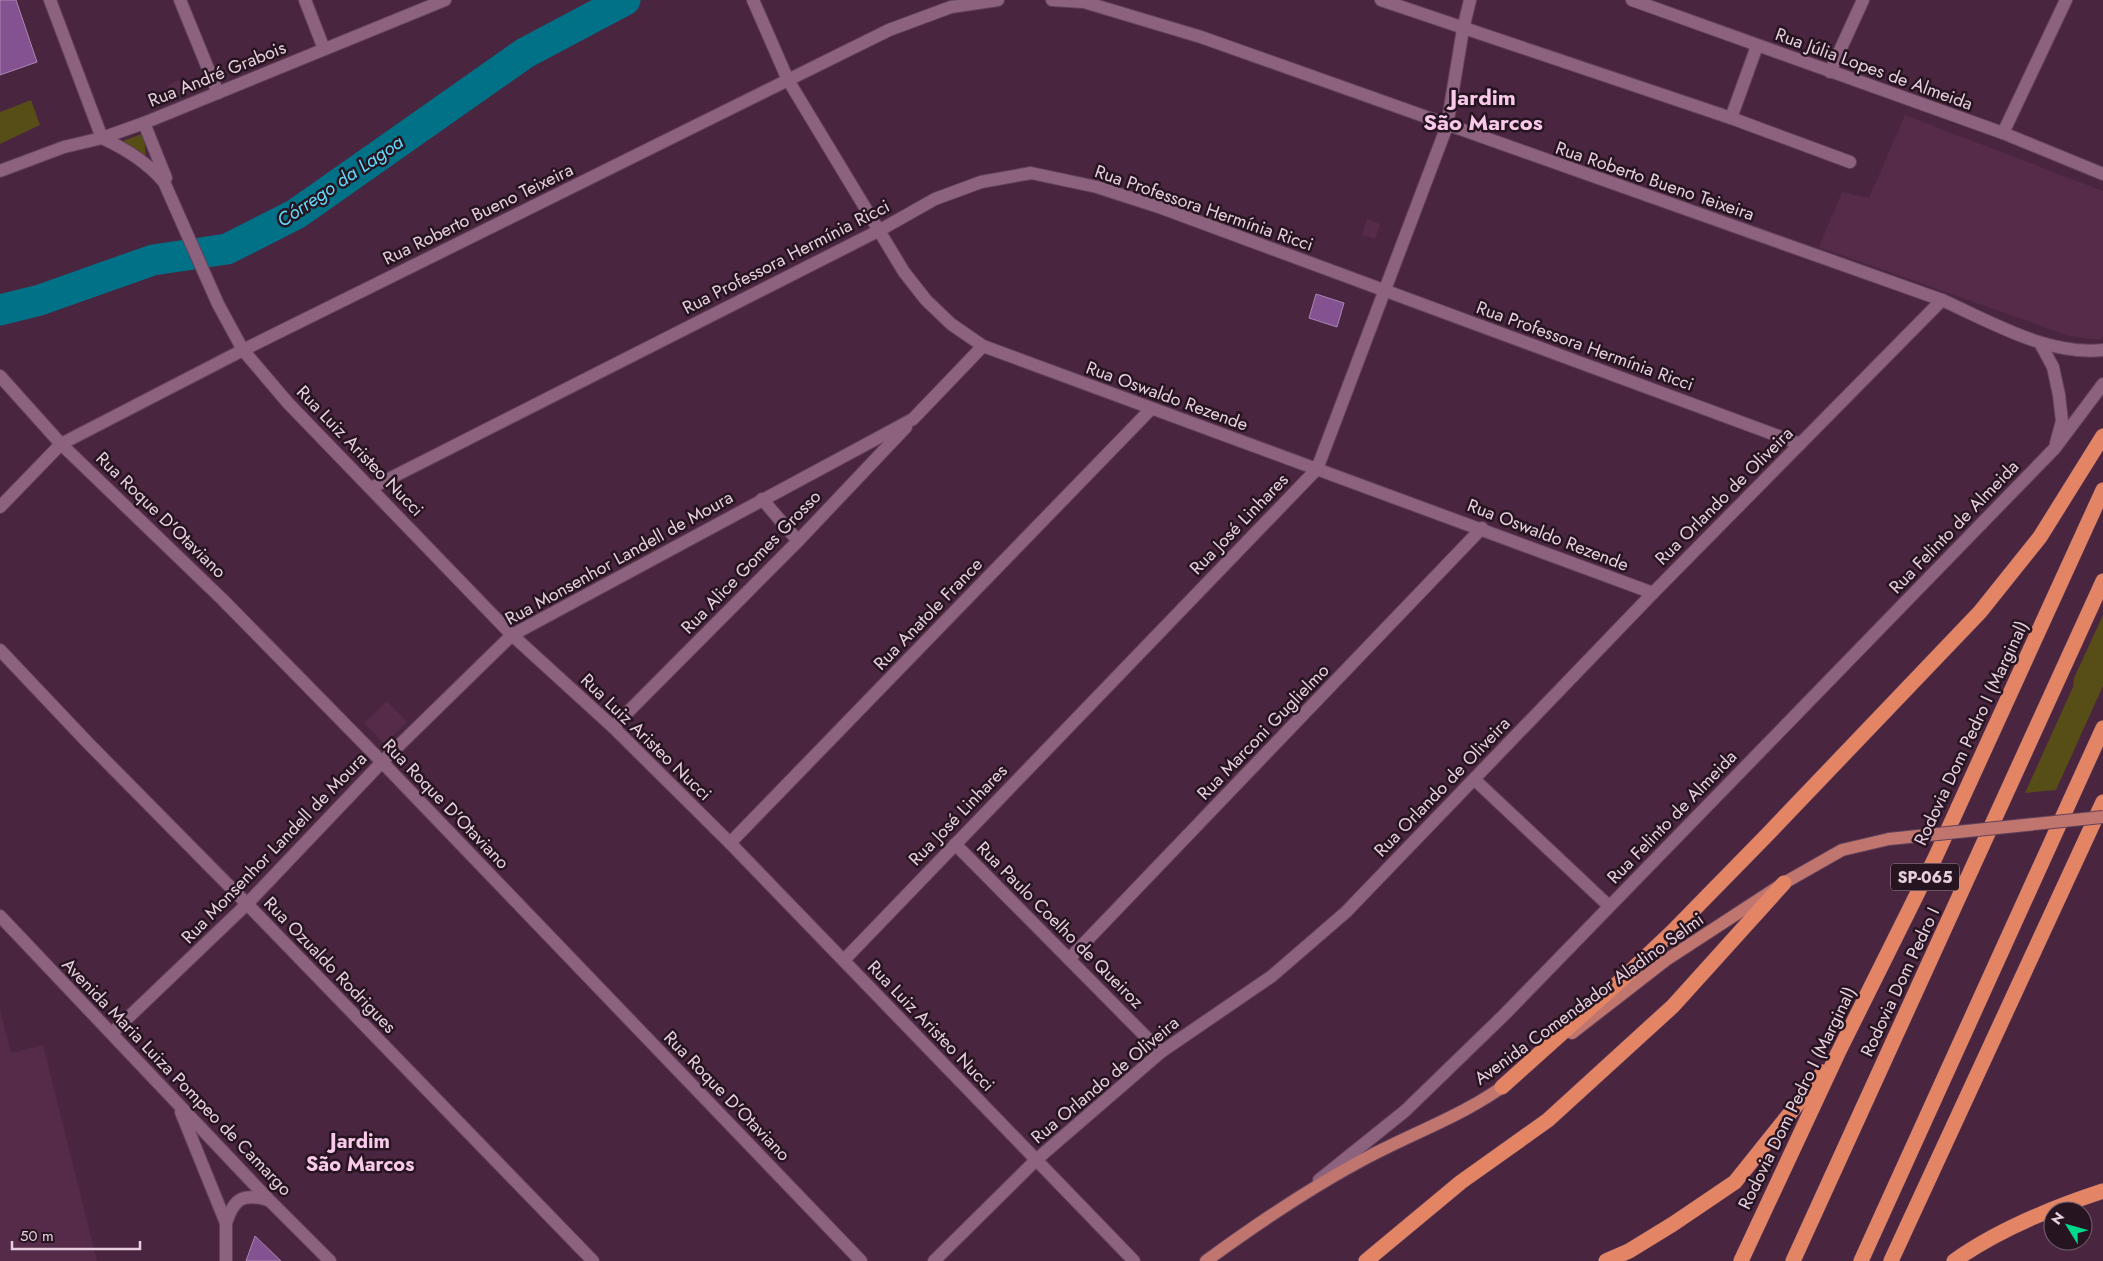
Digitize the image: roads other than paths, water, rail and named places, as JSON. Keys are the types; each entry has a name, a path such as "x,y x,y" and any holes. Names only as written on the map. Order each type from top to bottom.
{"highway":[{"path":"1502,1087 1619,982 1670,933 1766,836 1980,612 2040,537 2103,436"},
{"name":"Rodovia Dom Pedro I (Marginal)","path":"1741,1261 1838,1053 1935,858 2103,490"},
{"name":"Rodovia Dom Pedro I","path":"1793,1261 2103,581"},
{"path":"1861,1261 2103,728"},
{"path":"1891,1261 2103,802"},
{"path":"1366,1261 1461,1182 1548,1120 1673,1006 1784,883"},
{"path":"1606,1261 1629,1251 1735,1182 1838,1053"},
{"path":"1954,1261 2006,1231 2053,1208 2103,1191"}],"main road":[{"name":"Avenida Comendador Aladino Selmi","path":"1206,1261 1300,1195 1369,1156 1431,1128 1502,1087 1666,960 1784,883 1842,850 1889,839 2103,817"}],"street":[{"path":"50,0 102,138"},
{"path":"180,0 218,93"},
{"path":"304,0 324,49"},
{"name":"Rua André Grabois","path":"0,171 64,147 102,138 144,123 324,49 419,5 445,0"},
{"name":"Rua Oswaldo Rezende","path":"753,0 788,80 904,272 926,300 950,324 983,346 1150,409 1482,528 1653,593"},
{"name":"Rua Roberto Bueno Teixeira","path":"0,507 61,444 243,350 889,30 951,7 998,0"},
{"name":"Rua Roberto Bueno Teixeira","path":"1052,0 1084,2 1174,28 1446,126 1942,300 2040,343 2062,349 2086,352 2103,350"},
{"path":"1381,0 1731,118 1850,162"},
{"path":"1394,0 1407,9"},
{"name":"Rua José Linhares","path":"844,960 1317,469 1446,126 1470,0"},
{"name":"Rua Júlia Lopes de Almeida","path":"1632,0 1652,3 1758,46 2003,133 2103,174"},
{"path":"1830,72 1863,0"},
{"path":"2003,133 2066,0"},
{"path":"1731,118 1758,46"},
{"name":"Rua Luiz Aristeo Nucci","path":"144,123 179,213 218,304 243,350 288,403 512,635 613,727 730,843 1134,1261"},
{"name":"Rua Luiz Aristeo Nucci","path":"102,138 139,158 154,170 164,182 179,213"},
{"name":"Rua Professora Hermínia Ricci","path":"370,488 880,230 935,199 981,182 1031,173 1097,187 1150,204 1800,444"},
{"name":"Rua Orlando de Oliveira","path":"934,1261 1036,1160 1161,1052 1272,976 1339,918 1653,593 1942,300"},
{"name":"Rua Felinto de Almeida","path":"2040,343 2054,366 2059,395 2062,421 2055,448"},
{"name":"Rua Monsenhor Landell de Moura","path":"112,1033 247,904 382,762 512,635 913,419 983,346"},
{"name":"Rua Roque D'Otaviano","path":"0,376 61,444 223,600 382,762 862,1261"},
{"name":"Rua Felinto de Almeida","path":"1300,1195 1405,1111 1505,1014 2055,448 2103,384"},
{"name":"Rua Anatole France","path":"730,843 1150,409"},
{"name":"Rua Alice Gomes Grosso","path":"613,727 798,541 913,419"},
{"path":"762,499 798,541"},
{"name":"Rua Marconi Guglielmo","path":"1069,959 1482,528"},
{"name":"Rua Ozualdo Rodrigues","path":"0,650 89,744 593,1261"},
{"path":"1474,779 1609,906"},
{"name":"Rua Paulo Coelho de Queiroz","path":"955,844 1161,1052"},
{"name":"Avenida Maria Luiza Pompeo de Camargo","path":"0,916 269,1200 330,1261"},
{"path":"179,1105 226,1223"},
{"path":"226,1261 226,1223 230,1210 240,1199 253,1196 269,1200"}],"waterway":[{"name":"Córrego da Lagoa","path":"0,310 40,300 153,260 227,249 296,214 525,53 625,0"}],"district":[{"name":"Jardim São Marcos","path":"1483,110"},
{"name":"Jardim São Marcos","path":"360,1152"}]}
